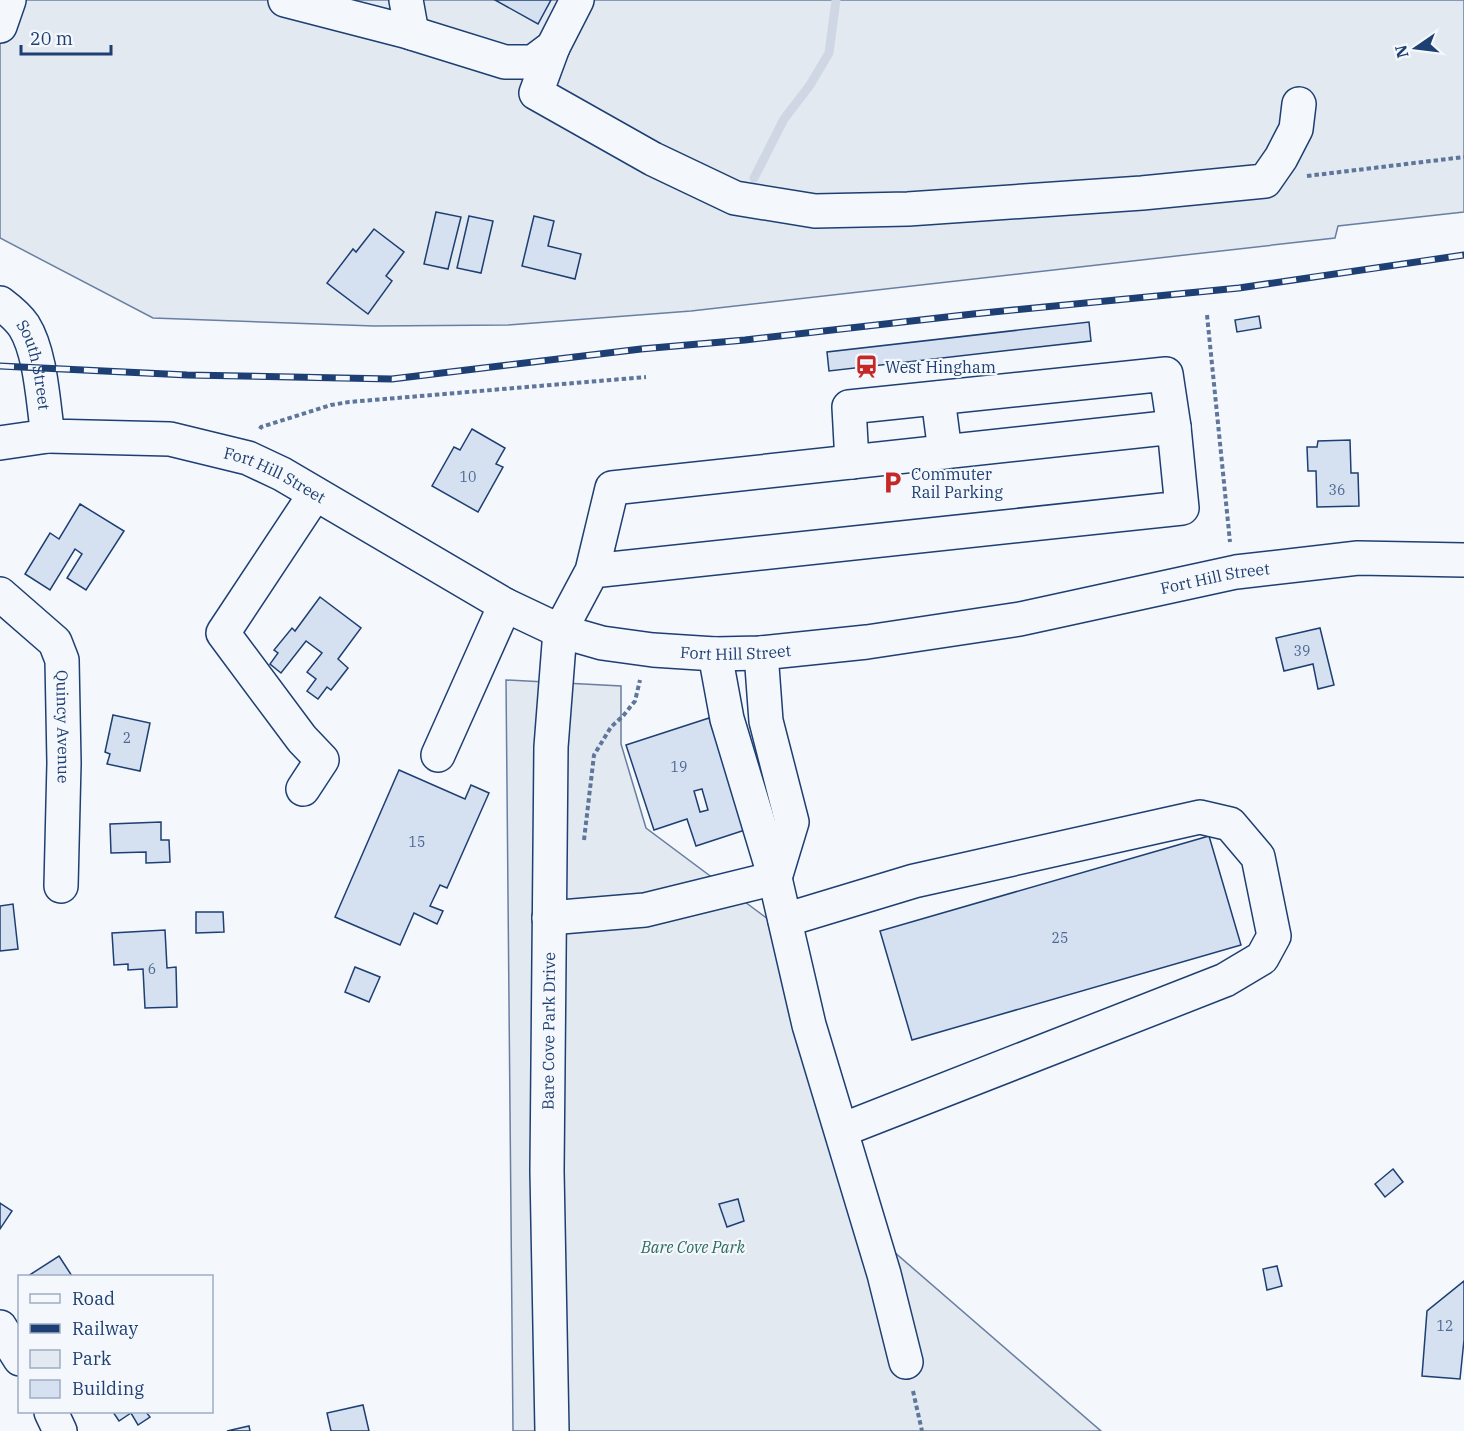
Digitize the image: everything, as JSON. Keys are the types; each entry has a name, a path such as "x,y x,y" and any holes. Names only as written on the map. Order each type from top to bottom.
{"street":[{"path":"0,26 9,0"},
{"path":"285,0 412,33 505,62 532,62 553,47"},
{"path":"406,0 412,33"},
{"path":"577,0 553,47 536,93 653,159 735,198 815,211 908,209 1142,193 1265,181 1281,158 1296,129 1299,104"},
{"name":"South Street","path":"0,303 24,326 32,344 48,436"},
{"path":"592,571 1182,508 1166,374 849,407 852,462"},
{"path":"938,398 945,452"},
{"path":"560,631 592,571 612,488 1174,427"},
{"name":"Fort Hill Street","path":"0,443 48,436 170,439 248,458 282,474 505,605 560,631 602,643 645,649 715,654 867,642 1020,619 1236,572 1358,558 1464,560"},
{"path":"303,789 322,760 302,739 223,633 315,494"},
{"name":"Quincy Avenue","path":"0,594 55,642 62,660 64,763 61,886"},
{"path":"438,755 505,605"},
{"name":"Bare Cove Park Drive","path":"552,1431 547,1171 549,918 551,747 560,631"},
{"path":"761,652 766,721 792,822 775,879"},
{"path":"715,654 727,719 775,879 809,1025 884,1274 906,1362"},
{"path":"785,920 914,881 1200,817 1230,824 1258,857 1274,936 1262,958 1226,980 842,1130"},
{"path":"549,918 645,910 775,879"},
{"path":"0,1327 18,1356"},
{"path":"51,1413 60,1431"}],"path":[{"path":"1265,181 1464,157"},
{"path":"1207,315 1227,527 1236,572"},
{"path":"248,458 261,427 331,405 646,376"},
{"path":"583,848 594,755 611,727 634,702 645,649"},
{"path":"906,1362 922,1431"}],"green space":[{"path":"0,0 1464,0 1464,212 1338,226 1335,238 691,311 508,325 374,326 153,318 0,238"},
{"name":"Bare Cove Park","path":"506,680 621,686 621,744 646,828 804,946 878,1238 1101,1431 513,1431"}],"building":[{"path":"495,0 551,0 538,24"},
{"path":"436,212 461,217 448,269 424,264"},
{"path":"469,216 493,221 481,273 457,268"},
{"path":"534,216 554,221 548,246 581,254 575,279 522,266"},
{"path":"374,229 404,252 386,276 392,281 368,314 327,283 353,249 356,252"},
{"path":"1259,316 1261,328 1237,332 1235,320"},
{"path":"1089,322 1091,341 829,371 827,352"},
{"path":"472,429 505,448 496,464 503,467 478,512 432,486 454,447 460,450"},
{"path":"1350,440 1351,473 1358,473 1359,506 1317,507 1316,471 1308,471 1307,447 1317,447 1318,441"},
{"path":"80,504 124,531 86,590 67,578 82,554 75,549 50,590 25,574 50,533 59,539"},
{"path":"320,597 361,628 338,659 348,668 331,690 327,687 318,699 307,691 316,679 307,672 322,653 306,641 281,673 270,664 278,653 274,650 292,628 295,631"},
{"path":"1320,628 1334,685 1318,689 1313,664 1284,671 1276,638"},
{"path":"113,715 150,723 140,771 107,764 110,754 105,752"},
{"path":"709,718 745,830 696,846 687,819 654,830 626,745","holes":["702,789 708,810 700,812 694,791"]},
{"path":"399,770 465,799 471,785 489,793 447,888 440,885 430,906 443,911 437,924 414,913 400,945 335,917"},
{"path":"161,822 161,840 169,840 170,862 146,863 146,852 111,853 110,824"},
{"path":"1209,836 1241,945 912,1040 880,931"},
{"path":"13,904 18,949 0,951 0,906"},
{"path":"196,912 223,912 224,932 196,933"},
{"path":"165,930 167,968 176,967 177,1007 145,1008 143,969 128,970 128,964 114,965 112,933"},
{"path":"355,967 380,977 369,1002 345,992"},
{"path":"1393,1169 1403,1182 1385,1197 1375,1184"},
{"path":"738,1199 744,1221 727,1227 719,1204"},
{"path":"0,1203 12,1211 0,1229"},
{"path":"59,1256 71,1275 30,1275"},
{"path":"1277,1266 1282,1286 1267,1290 1263,1269"},
{"path":"1464,1281 1464,1340 1460,1379 1422,1376 1427,1311"},
{"path":"363,1405 369,1431 331,1431 327,1413"},
{"path":"114,1413 131,1413 119,1421"},
{"path":"131,1413 147,1413 150,1417 138,1425"},
{"path":"249,1426 250,1431 227,1431"}],"waterway":[{"path":"754,178 784,119 810,85 829,53 836,0"}],"railway":[{"path":"0,366 187,375 392,379 641,349 1239,288 1464,255"}],"place":[{"name":"West Hingham","path":"867,367"},
{"name":"Commuter Rail Parking","path":"893,483"}]}
